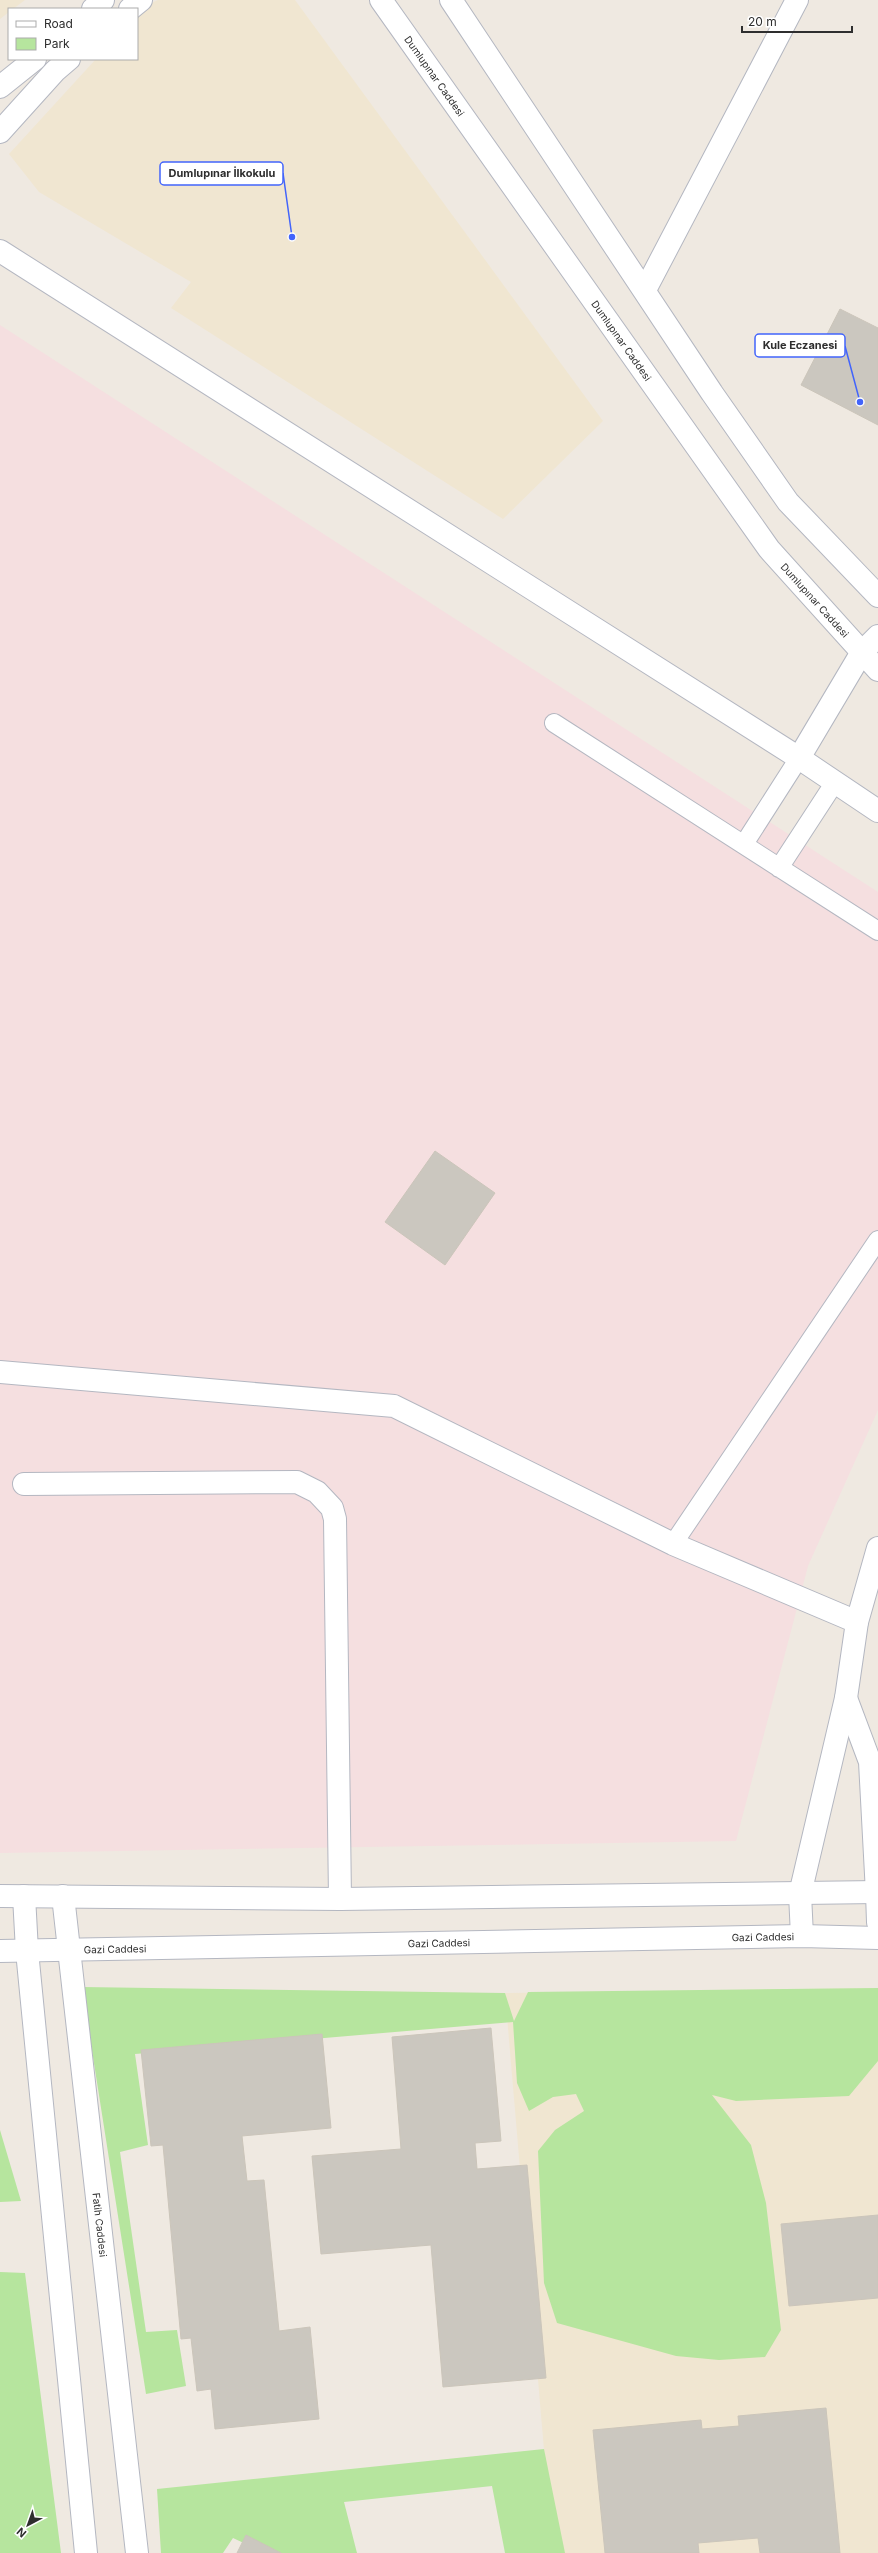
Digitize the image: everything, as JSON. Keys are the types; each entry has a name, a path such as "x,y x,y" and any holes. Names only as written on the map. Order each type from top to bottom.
{"street":[{"path":"94,8 103,0"},
{"path":"131,8 141,0"},
{"name":"Dumlupınar Caddesi","path":"381,0 769,549 878,670"},
{"path":"451,0 712,393 788,502 878,596"},
{"path":"645,290 797,0"},
{"path":"0,87 34,60"},
{"path":"0,132 55,70 68,60"},
{"path":"0,251 799,758 878,811"},
{"path":"799,758 862,652 878,636"},
{"path":"0,1372 394,1406 673,1544 857,1622"},
{"path":"24,1484 297,1482 312,1489 325,1500 335,1519 338,1584 340,1899"},
{"path":"802,1936 800,1894 846,1698 857,1622 878,1548"},
{"path":"846,1698 874,1768 878,1922"},
{"path":"0,1896 340,1899 878,1892"},
{"path":"24,1896 27,1951 86,2553"},
{"name":"Fatih Caddesi","path":"63,1896 137,2553"},
{"name":"Gazi Caddesi","path":"0,1951 68,1951 802,1936 878,1938"}],"lane":[{"path":"554,723 878,931"},
{"path":"744,844 799,758"},
{"path":"779,868 836,782"},
{"path":"673,1544 878,1240"}],"shaded area":[{"path":"0,0 25,0 14,8 8,8 8,13 0,19"},
{"path":"158,0 295,0 603,421 503,519 171,308 191,282 39,192 9,154 95,60 138,60 138,13 145,6"},
{"path":"0,325 878,892 878,1410 808,1566 736,1841 0,1853"},
{"path":"878,1988 878,2553 562,2553 547,2485 505,1993"}],"green space":[{"path":"82,1987 505,1993 514,2021 528,1992 878,1988 878,2061 849,2096 736,2101 712,2095 751,2145 766,2203 781,2330 765,2357 719,2360 676,2356 557,2323 544,2283 538,2151 555,2130 584,2111 576,2094 553,2097 529,2111 517,2083 513,2022 135,2054 148,2145 120,2152 146,2332 177,2330 186,2386 146,2394"},
{"path":"0,2130 21,2201 0,2202"},
{"path":"0,2272 25,2273 61,2553 0,2553"},
{"path":"544,2449 565,2553 505,2553 492,2486 344,2502 357,2553 265,2553 233,2538 223,2553 161,2553 157,2489"}],"building":[{"path":"840,309 878,328 878,425 801,385"},
{"path":"435,1151 495,1193 445,1265 385,1222"},
{"path":"491,2028 501,2141 475,2143 477,2169 527,2165 546,2378 443,2387 431,2245 321,2254 312,2156 401,2149 392,2037"},
{"path":"322,2034 331,2128 242,2136 247,2181 264,2180 279,2331 310,2327 319,2419 215,2429 211,2389 197,2391 191,2338 181,2339 163,2145 151,2146 141,2050"},
{"path":"878,2215 878,2298 789,2306 781,2224"},
{"path":"826,2408 840,2553 760,2553 758,2538 698,2543 699,2553 605,2553 593,2430 701,2420 702,2429 739,2426 738,2416"},
{"path":"246,2535 281,2553 237,2553"}],"place":[{"name":"Dumlupınar İlkokulu","path":"292,237"},
{"name":"Kule Eczanesi","path":"860,402"}]}
